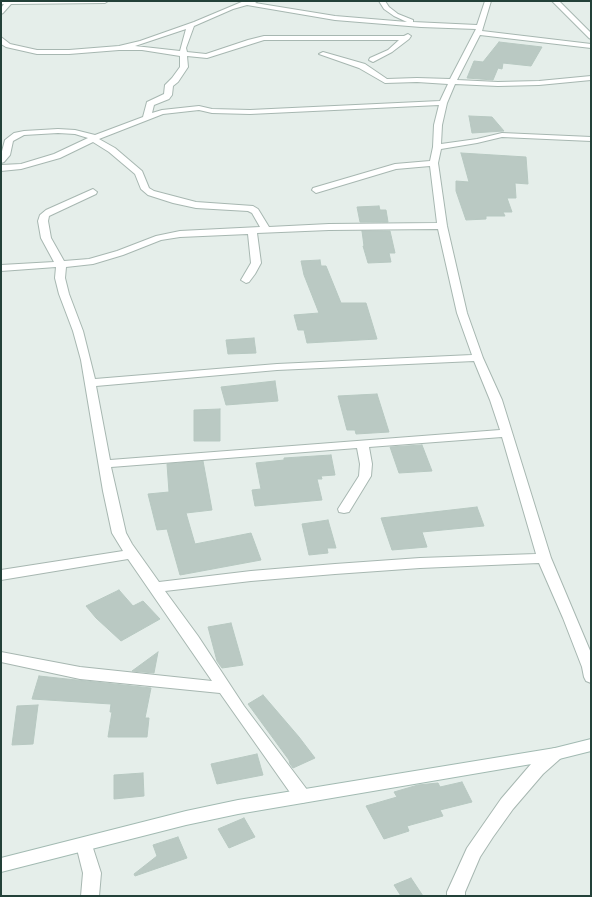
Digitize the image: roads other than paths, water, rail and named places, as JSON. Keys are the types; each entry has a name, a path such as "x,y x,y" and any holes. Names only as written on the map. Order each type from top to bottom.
{"street":[{"path":"1,12 10,1"},
{"path":"1,2 105,1"},
{"path":"237,1 246,4 308,15 479,30 521,39 591,46"},
{"path":"119,48 137,44 255,1"},
{"path":"382,1 386,8 396,15 421,25"},
{"path":"488,1 479,30 444,103 438,125 437,147 434,163 442,226 462,313 478,358 496,400 544,558 589,667 591,677"},
{"path":"555,1 591,37"},
{"path":"147,118 150,104 168,95 169,85 181,73 184,67 183,48 191,25"},
{"path":"373,60 390,52 421,25"},
{"path":"1,39 2,42 11,47 42,52 142,48 184,54 210,55 250,41 268,38 407,38"},
{"path":"323,54 362,66 385,81 487,84 539,83 591,78"},
{"path":"1,168 21,166 57,156 94,138 162,112 204,109 212,112 250,112 444,103"},
{"path":"1,160 6,155 5,140 17,135 49,131 75,132 94,138 112,150 139,173 145,189 150,193 196,205 250,208 255,211 266,229"},
{"path":"437,147 477,141 502,135 591,138"},
{"path":"316,190 395,166 434,163"},
{"path":"93,192 49,212 43,218 46,238 61,264 60,278 64,294 78,332 91,383 119,533 131,554 193,640 224,688 302,796"},
{"path":"1,268 84,262 104,258 159,238 200,233 266,229 442,226"},
{"path":"246,280 256,263 252,230"},
{"path":"91,383 277,367 478,358"},
{"path":"105,464 507,433"},
{"path":"344,509 365,476 366,464 362,444"},
{"path":"1,575 131,554"},
{"path":"155,588 303,571 420,563 544,558"},
{"path":"1,657 80,673 224,688"},
{"path":"1,866 186,818 302,796 554,754 591,745"},
{"path":"456,896 456,892 473,853 487,832 507,804 537,769 554,754"},
{"path":"84,845 92,873 90,896"}]}
